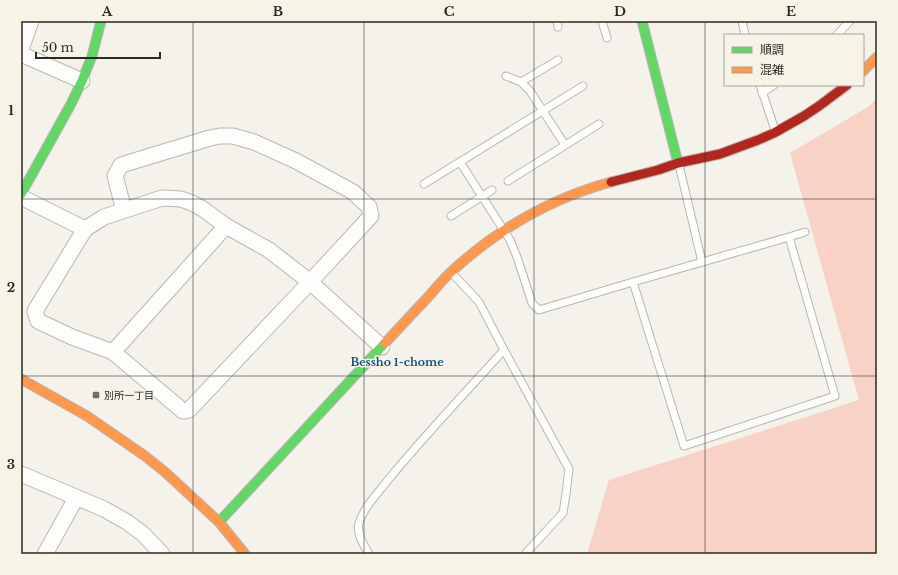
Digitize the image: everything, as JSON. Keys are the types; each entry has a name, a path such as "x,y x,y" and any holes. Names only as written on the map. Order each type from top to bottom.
{"street":[{"path":"21,49 31,21"},
{"path":"21,194 71,104 82,81 92,56 101,21"},
{"path":"642,21 678,163"},
{"path":"21,54 82,81"},
{"path":"864,70 877,57"},
{"path":"218,522 451,272 477,250 504,231 531,215 576,193 678,163 725,152 775,132 817,108 846,86"},
{"path":"124,210 115,176 121,165 220,136 233,136 254,142 296,161 353,192 369,207 371,216 310,282 189,410 183,411 113,352 72,337 38,321 35,312 85,229 104,216 124,210 162,198 181,199 203,209 226,226 269,250 310,282 382,347"},
{"path":"21,197 85,229"},
{"path":"113,352 226,226"},
{"path":"21,379 87,416 165,472 218,522 244,554"},
{"path":"21,474 104,509 127,522 143,534 160,553"},
{"path":"45,554 76,498"}],"lane":[{"path":"602,21 607,38"},
{"path":"742,21 745,34"},
{"path":"838,34 850,21"},
{"path":"521,82 558,60"},
{"path":"506,76 521,82 530,91 565,145"},
{"path":"424,184 584,86"},
{"path":"760,86 775,132"},
{"path":"762,93 772,86"},
{"path":"508,181 599,124"},
{"path":"460,162 510,240 532,303 539,310 805,232"},
{"path":"678,163 702,262"},
{"path":"451,216 492,190"},
{"path":"633,282 684,446 835,396 789,237"},
{"path":"451,272 479,302 569,469 563,513 525,554"},
{"path":"368,554 359,533 358,524 364,511 402,464 504,350"}],"shaded area":[{"path":"877,98 877,554 587,554 609,480 859,400 790,153 868,107"}],"traffic: fast":[{"path":"21,194 71,104 82,81 92,56 101,21"},
{"path":"642,21 678,163"},
{"path":"219,522 385,343"}],"traffic: slow":[{"path":"864,70 877,57"},
{"path":"385,343 449,274 469,256 488,242 526,217 547,206 611,182"},
{"path":"21,379 87,416 145,456 165,472 219,522 245,554"}],"traffic: jam":[{"path":"611,182 658,170 678,163 720,154 758,140 804,116 846,86"}],"place":[{"name":"別所一丁目","path":"96,395"}],"district":[{"name":"Bessho 1-chome","path":"397,362"}]}
